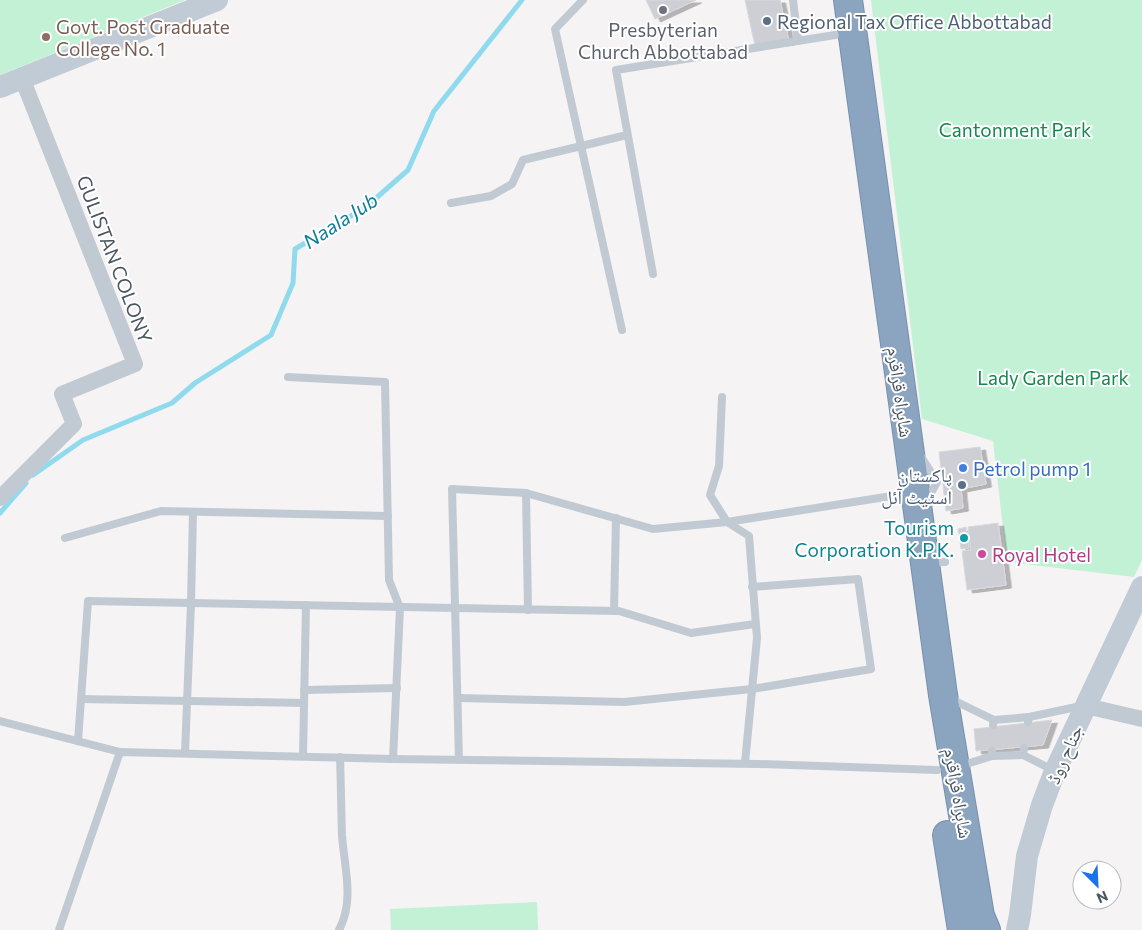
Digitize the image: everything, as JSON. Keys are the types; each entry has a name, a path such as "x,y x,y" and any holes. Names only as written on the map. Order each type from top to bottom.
{"highway":[{"name":"شاہراہ قراقرم","path":"830,0 898,495 946,769 980,916 986,930"},
{"name":"شاہراہ قراقرم","path":"848,0 918,515 935,563 946,769 962,930"}],"main road":[{"path":"0,87 217,0"},
{"name":"جناح روڈ","path":"1017,930 1032,836 1055,771 1142,587"}],"street":[{"name":"GULISTAN COLONY","path":"0,498 74,424 62,394 135,364 22,78"},
{"path":"1086,706 1142,719"}],"lane":[{"path":"584,0 555,29 622,330"},
{"path":"793,0 798,41"},
{"path":"653,274 616,70 834,35"},
{"path":"451,203 491,196 512,184 523,160 627,136"},
{"path":"288,377 385,382 389,580 400,608 394,759"},
{"path":"722,397 719,466 710,495 727,522 748,536 756,638 745,764"},
{"path":"460,760 452,489 526,493 654,529 727,522 898,495"},
{"path":"526,493 528,610"},
{"path":"65,538 161,511 388,516"},
{"path":"185,753 193,512"},
{"path":"614,611 616,518"},
{"path":"458,698 624,702 752,689 871,669 858,579 752,587"},
{"path":"78,741 88,601 614,611 691,633 755,624"},
{"path":"303,756 306,605"},
{"path":"304,690 397,688"},
{"path":"943,695 994,722 1029,719 1086,706"},
{"path":"81,699 304,703"},
{"path":"0,721 120,752 946,769 992,754 1024,752 1055,771"},
{"path":"60,930 120,752"},
{"path":"340,757 342,837 349,888 343,924 340,930"}],"green space":[{"name":"Govt. Post Graduate College No. 1","path":"0,0 185,0 0,75"},
{"path":"871,0 1142,0 1142,560 1134,577 1007,562 993,441 922,419"},
{"path":"537,902 538,930 391,930 390,909"}],"building":[{"name":"Presbyterian Church Abbottabad","path":"646,0 696,0 655,19"},
{"name":"Regional Tax Office Abbottabad","path":"745,0 780,0 789,42 755,46"},
{"name":"Petrol pump 1","path":"980,447 986,484 961,489 963,508 946,511 939,452"},
{"name":"Royal Hotel","path":"998,523 1006,585 967,590 962,551 971,550 968,527"},
{"name":"Tourism Corporation K.P.K.","path":"966,527 969,548 961,549 958,529"},
{"path":"1052,720 1043,745 976,751 974,729"}],"waterway":[{"name":"Naala Jub","path":"33,475 83,440 172,403 195,383 271,335 293,283 295,249 366,207 408,170 434,111 522,0"},
{"name":"Naala Jub","path":"0,513 26,483"}],"place":[{"name":"Presbyterian Church Abbottabad","path":"663,10"},
{"name":"Regional Tax Office Abbottabad","path":"767,21"},
{"name":"Govt. Post Graduate College No. 1","path":"46,37"},
{"name":"Petrol pump 1","path":"963,468"},
{"name":"پاکستان اسٹیٹ آئل","path":"962,485"},
{"name":"Tourism Corporation K.P.K.","path":"964,538"},
{"name":"Royal Hotel","path":"982,554"}],"park label":[{"name":"Cantonment Park","path":"1015,129"},
{"name":"Lady Garden Park","path":"1053,377"}]}
